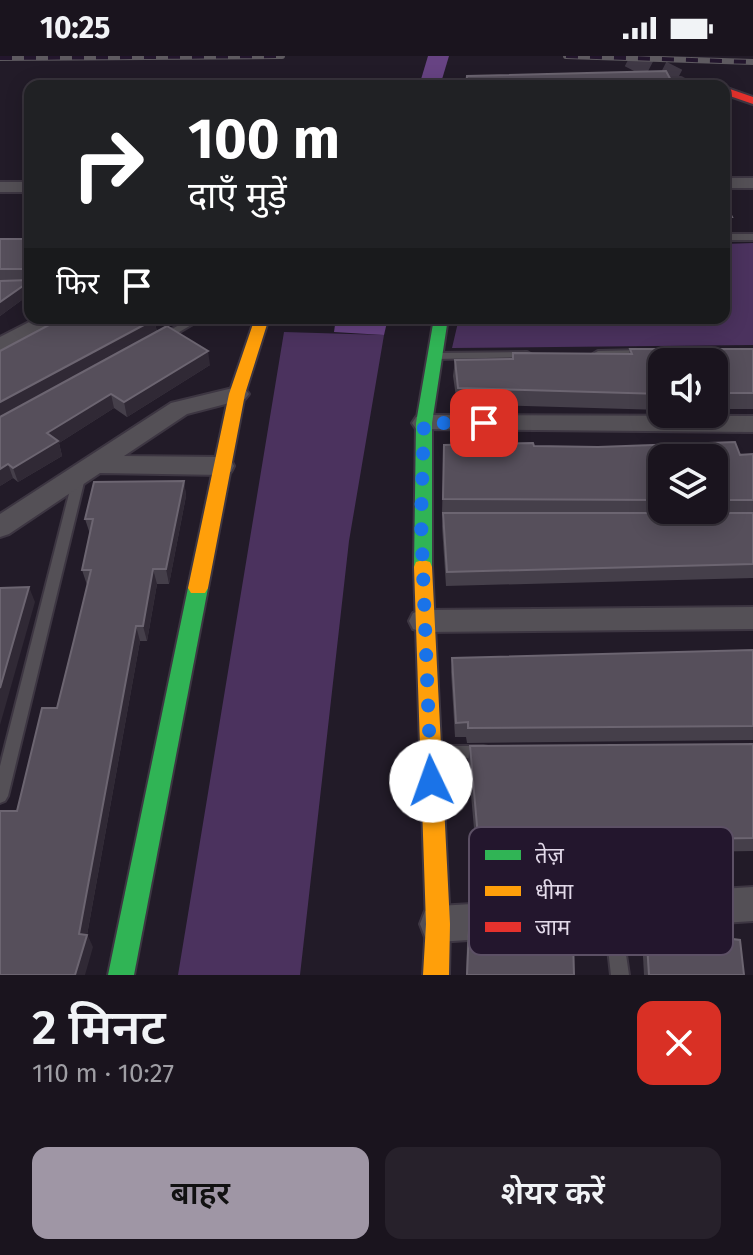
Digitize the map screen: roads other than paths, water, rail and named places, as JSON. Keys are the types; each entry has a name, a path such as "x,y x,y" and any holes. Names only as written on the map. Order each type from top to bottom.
{"street":[{"path":"730,92 753,101"},
{"path":"730,103 753,111"},
{"path":"730,183 753,183"},
{"path":"0,187 24,187"},
{"path":"0,346 42,324"},
{"path":"121,975 237,394 260,324"},
{"path":"436,975 438,924 423,621 429,520 424,423 440,324"},
{"path":"0,527 179,408 237,394"},
{"path":"424,423 753,424"},
{"path":"87,469 222,466"},
{"path":"423,621 753,618"},
{"path":"733,906 753,905"},
{"path":"438,924 469,922"}],"lane":[{"path":"730,237 753,237"},
{"path":"145,347 187,324"},
{"path":"578,354 648,353"},
{"path":"435,356 546,354"},
{"path":"0,796 87,469"},
{"path":"430,752 492,752"},
{"path":"617,955 620,975"}],"tunnel":[{"path":"630,56 677,80"}],"railway":[{"path":"0,58 282,56"},
{"path":"566,56 753,62"}]}
